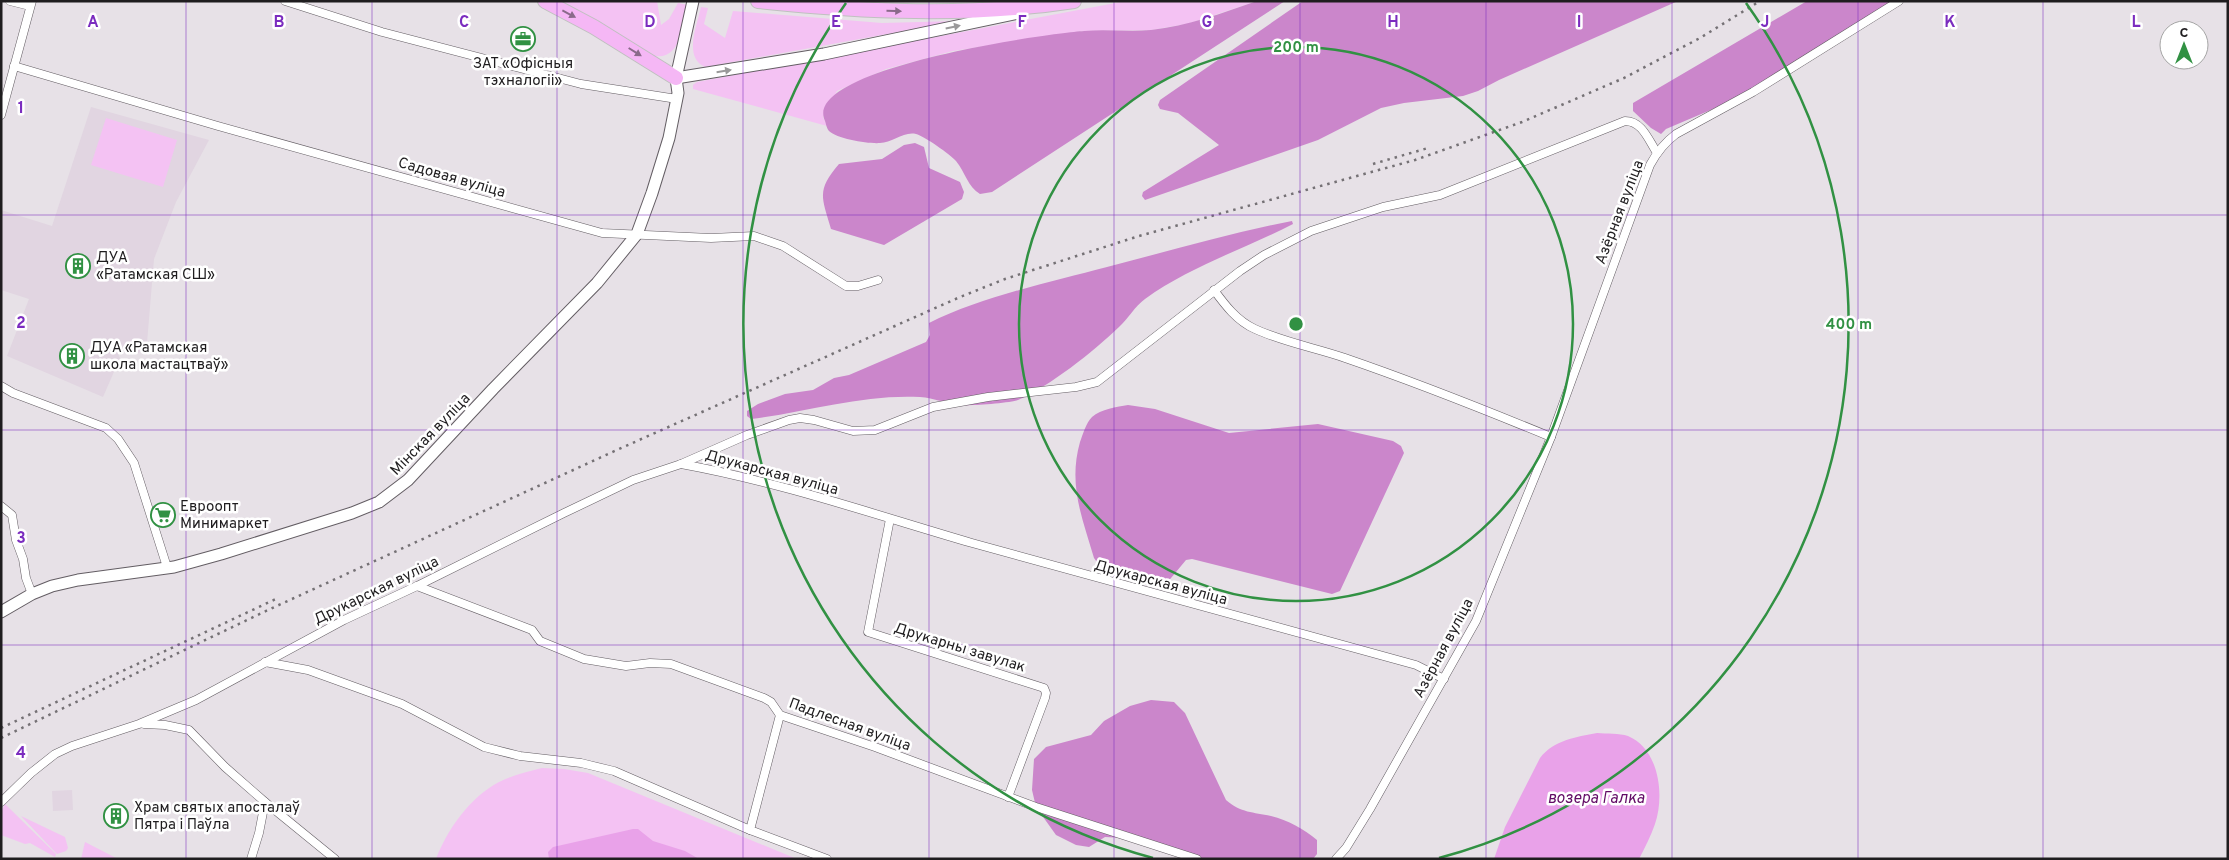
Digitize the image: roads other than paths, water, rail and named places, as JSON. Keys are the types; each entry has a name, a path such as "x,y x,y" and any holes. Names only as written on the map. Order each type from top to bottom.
{"highway":[{"path":"545,1 594,27 676,78"},
{"path":"758,1 893,11 1010,8 1074,1"}],"street":[{"path":"1,115 31,4 10,1"},
{"name":"Мінская вуліца","path":"1,612 32,594 78,580 167,567 205,559 352,513 389,495 416,473 493,388 597,283 637,234 661,167 677,99 676,78 693,1"},
{"path":"676,78 824,54 1074,1"},
{"name":"Азёрная вуліца","path":"1336,859 1346,848 1370,809 1476,621 1551,437 1650,165 1657,153 1665,142 1676,134 1746,96 1899,1"},
{"path":"286,2 382,32 581,84 677,99"},
{"name":"Садовая вуліца","path":"14,66 218,126 602,233 711,238 754,236 783,246 846,286 858,286 878,280"},
{"path":"681,464 747,435 789,420 814,420 853,431 875,430 933,407 988,397 1076,387 1098,382 1214,290 1264,255 1310,231 1383,207 1440,195 1625,121 1634,121 1639,125 1657,153"},
{"path":"1214,290 1226,307 1254,329 1346,358 1448,395 1551,437"},
{"path":"1,386 13,393 101,426 118,439 134,463 167,567"},
{"name":"Друкарская вуліца","path":"1,802 31,773 55,754 72,746 139,724 196,700 336,624 418,586 633,480 681,464 726,472 1099,579 1416,665 1444,679"},
{"path":"1,506 12,515 16,540 32,594"},
{"name":"Друкарны завулак","path":"890,520 868,632 1044,688 1045,698 1008,797"},
{"name":"Падлесная вуліца","path":"418,586 532,630 540,641 584,659 626,666 650,663 671,664 764,698 771,702 780,715 875,747 1008,797 1197,859"},
{"path":"265,662 308,670 402,704 484,746 520,756 581,763 614,771 750,830 827,859"},
{"path":"750,830 780,715"},
{"path":"139,724 165,725 189,730 219,761 265,802 335,859"},
{"path":"251,859 259,834 265,802"}],"water":[{"name":"возера Галка","path":"1597,733 1624,735 1638,742 1647,751 1657,774 1659,787 1658,812 1652,833 1639,859 1494,859 1505,827 1540,758 1559,743"},
{"path":"638,829 653,841 685,851 699,859 549,859 548,852 553,847"}],"railway":[{"path":"1,738 268,610 619,449 960,297 1005,279 1139,236 1415,160 1522,122 1624,78 1700,38 1760,1"},
{"path":"1373,164 1428,148"},
{"path":"1,728 278,598"}],"place":[{"name":"ЗАТ «Офісныя тэхналогіі»","path":"523,39"},
{"name":"ДУА «Ратамская СШ»","path":"78,266"},
{"name":"ДУА «Ратамская школа мастацтваў»","path":"72,356"},
{"name":"Евроопт Минимаркет","path":"163,515"},
{"name":"Храм святых апосталаў Пятра і Паўла","path":"116,816"}]}
